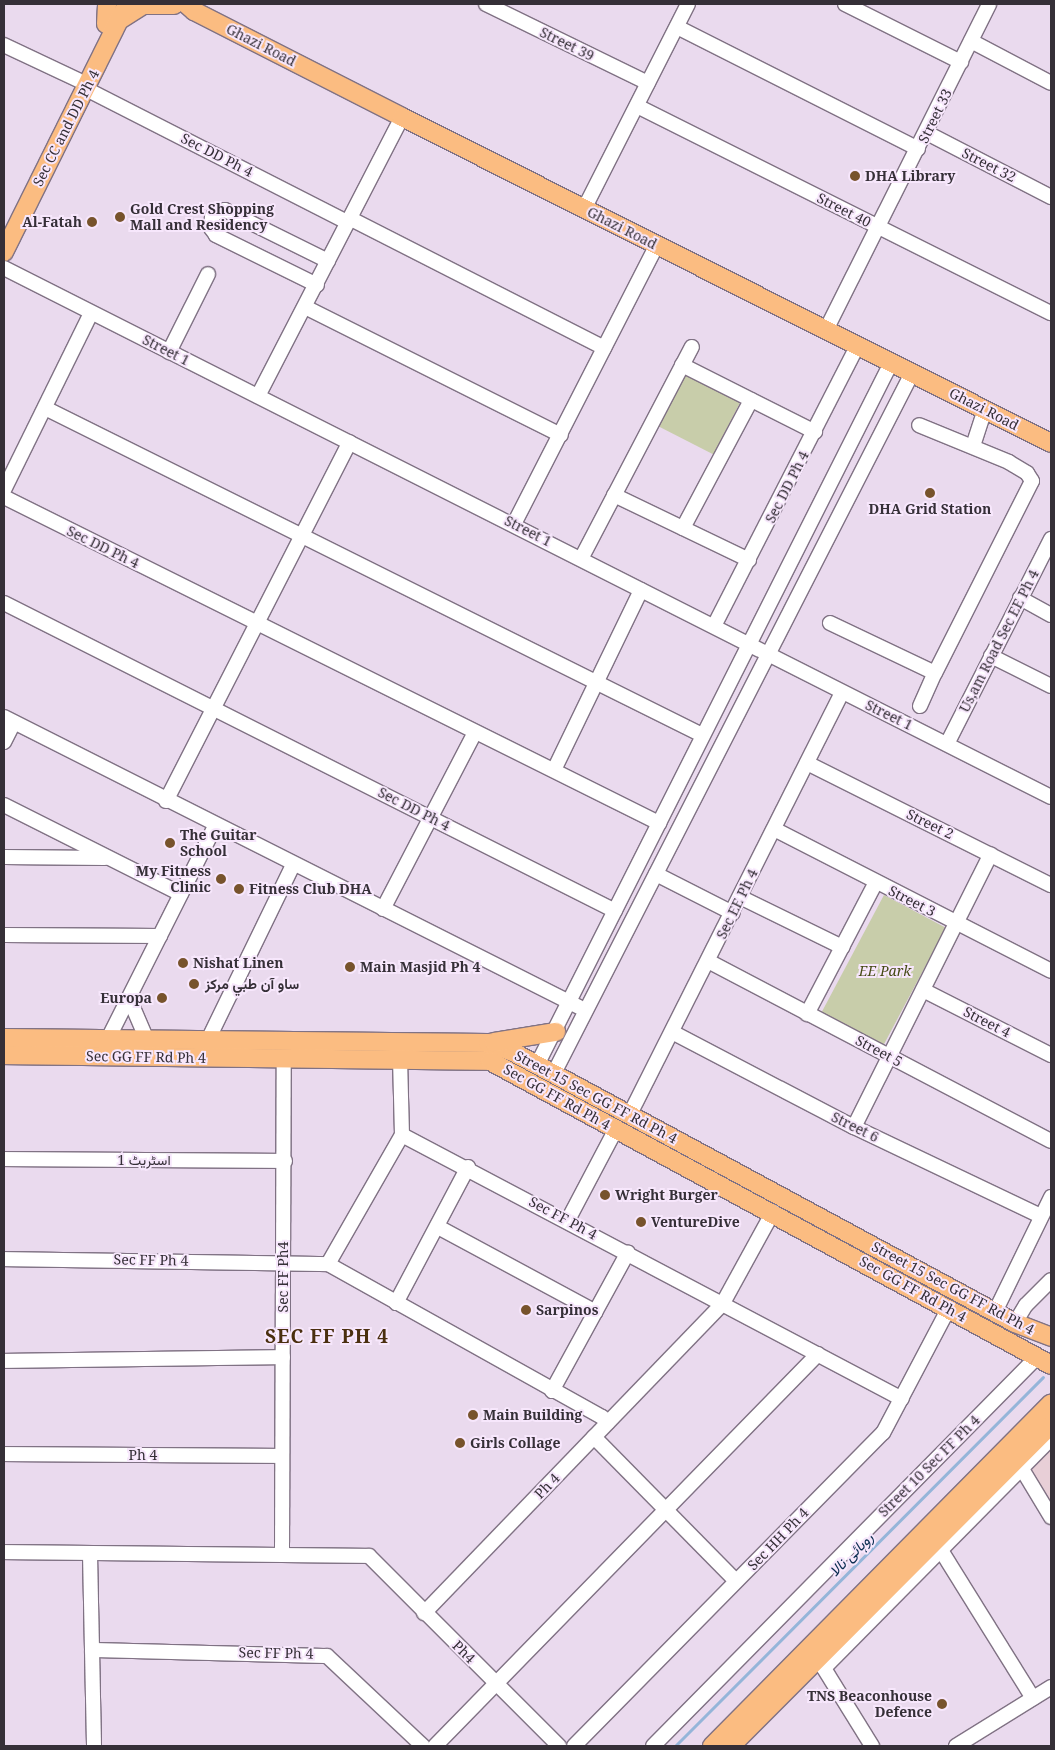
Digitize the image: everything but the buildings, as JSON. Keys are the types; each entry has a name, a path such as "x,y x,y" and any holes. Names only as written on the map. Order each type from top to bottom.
{"main road":[{"path":"106,4 114,16 143,5 181,6"},
{"name":"Sec CC and DD Ph 4","path":"4,252 114,16 128,4"},
{"name":"Ghazi Road","path":"181,6 857,347 912,372 1051,444"},
{"name":"Sec CC and DD Ph 4","path":"4,229 82,85"},
{"path":"488,1043 534,1038 556,1032"},
{"name":"Street 15 Sec GG FF Rd Ph 4","path":"4,1038 108,1039 151,1046 208,1040 488,1043 537,1065 1015,1323 1051,1337"},
{"name":"Sec GG FF Rd Ph 4","path":"4,1055 151,1046 284,1058 400,1058 490,1061 949,1308 1047,1356"},
{"path":"1032,1331 1047,1356"},
{"path":"712,1746 1051,1404"},
{"path":"731,1746 821,1664 917,1568 1051,1426"}],"street":[{"name":"Street 39","path":"486,4 648,83"},
{"path":"584,209 688,4"},
{"path":"845,4 961,62"},
{"name":"Street 33","path":"826,330 990,4"},
{"path":"677,27 918,149"},
{"path":"971,41 1051,83"},
{"name":"Sec DD Ph 4","path":"4,45 349,221 604,348"},
{"name":"Street 40","path":"637,106 1051,313"},
{"path":"258,396 402,117"},
{"name":"Street 32","path":"926,133 1051,196"},
{"path":"316,284 216,235 211,228 212,217 217,212 225,210 328,262"},
{"path":"514,524 657,246"},
{"name":"Street 1","path":"4,268 582,558 641,590 1051,797"},
{"path":"170,352 208,274"},
{"path":"305,307 561,435"},
{"path":"4,490 91,313"},
{"path":"582,558 692,346"},
{"name":"Sec DD Ph 4","path":"714,626 857,347"},
{"path":"537,1065 556,1032 702,735 891,363"},
{"path":"682,365 815,432"},
{"path":"553,1075 912,372"},
{"path":"683,528 751,400"},
{"path":"45,408 301,534 596,685 702,735"},
{"path":"972,446 985,410"},
{"path":"920,425 972,446 1028,473 1032,481 920,706"},
{"path":"166,801 301,534 350,442"},
{"path":"614,495 749,560"},
{"name":"Sec DD Ph 4","path":"4,497 659,823"},
{"name":"Us,am Road Sec EE Ph 4","path":"947,744 1051,539"},
{"path":"554,770 641,590"},
{"path":"1020,598 1051,615"},
{"name":"Sec DD Ph 4","path":"4,603 615,911"},
{"path":"830,623 935,673"},
{"path":"991,656 1051,686"},
{"name":"Sec EE Ph 4","path":"629,1116 842,692"},
{"path":"4,742 9,719 215,826 587,1010"},
{"path":"383,910 475,732"},
{"name":"Street 2","path":"807,763 1051,885"},
{"path":"4,805 105,858 181,894"},
{"path":"108,1039 215,826"},
{"name":"Street 3","path":"774,828 1051,971"},
{"path":"854,1127 991,854"},
{"path":"4,857 105,858"},
{"path":"208,1040 293,865"},
{"path":"656,874 732,912"},
{"path":"807,1014 876,882"},
{"path":"740,897 842,947"},
{"path":"4,935 160,936"},
{"name":"Street 5","path":"708,960 807,1014 1051,1141"},
{"name":"Street 4","path":"923,990 1051,1054"},
{"path":"129,998 151,1046"},
{"name":"Street 6","path":"672,1032 854,1127 1042,1216"},
{"name":"Sec FF Ph4","path":"282,1555 284,1058"},
{"path":"400,1058 402,1135 328,1264 552,1391 602,1417 608,1423"},
{"path":"568,1220 616,1129"},
{"name":"Sec FF Ph 4","path":"402,1135 468,1167 902,1399"},
{"name":"اسٹریٹ 1","path":"4,1159 285,1161"},
{"path":"396,1303 438,1227 468,1167"},
{"path":"995,1312 1051,1197"},
{"path":"723,1303 773,1212"},
{"path":"438,1227 596,1312"},
{"path":"552,1391 628,1252"},
{"name":"Sec FF Ph 4","path":"4,1259 283,1261 328,1264"},
{"path":"1015,1323 1026,1305 1051,1280"},
{"name":"Ph 4","path":"424,1613 723,1303"},
{"name":"Sec HH Ph 4","path":"574,1746 883,1432 949,1308"},
{"path":"435,1746 497,1685 818,1354"},
{"name":"Street 10 Sec FF Ph 4","path":"653,1746 1047,1356"},
{"path":"4,1361 283,1357"},
{"path":"594,1437 736,1582"},
{"path":"917,1568 942,1552 1051,1439"},
{"name":"Ph 4","path":"4,1454 282,1456"},
{"path":"1022,1469 1051,1517"},
{"path":"4,1552 282,1555"},
{"path":"942,1552 1033,1698"},
{"path":"90,1554 94,1746"},
{"name":"Ph4","path":"282,1555 369,1556 559,1746"},
{"name":"Sec FF Ph 4","path":"92,1650 320,1654 333,1659 424,1746"},
{"path":"821,1664 872,1746"},
{"path":"956,1746 1051,1687"}],"shaded area":[{"path":"1051,1443 1051,1512 1025,1468"}],"green space":[{"path":"686,372 741,400 714,454 658,426"},
{"name":"EE Park","path":"884,895 946,928 883,1046 821,1013"}],"waterway":[{"name":"روہائی نالا","path":"675,1746 1043,1377"}],"place":[{"name":"DHA Library","path":"855,176"},
{"name":"Gold Crest Shopping Mall and Residency","path":"120,217"},
{"name":"Al-Fatah","path":"92,222"},
{"name":"DHA Grid Station","path":"930,493"},
{"name":"The Guitar School","path":"170,843"},
{"name":"My Fitness Clinic","path":"221,879"},
{"name":"Fitness Club DHA","path":"239,889"},
{"name":"Nishat Linen","path":"183,963"},
{"name":"Main Masjid Ph 4","path":"350,967"},
{"name":"ساو آن طبي مرکز","path":"194,984"},
{"name":"Europa","path":"162,998"},
{"name":"Wright Burger","path":"605,1195"},
{"name":"VentureDive","path":"641,1222"},
{"name":"Sarpinos","path":"526,1310"},
{"name":"Main Building","path":"473,1415"},
{"name":"Girls Collage","path":"460,1443"},
{"name":"TNS Beaconhouse Defence","path":"942,1704"}],"district":[{"name":"SEC FF PH 4","path":"327,1337"}]}
